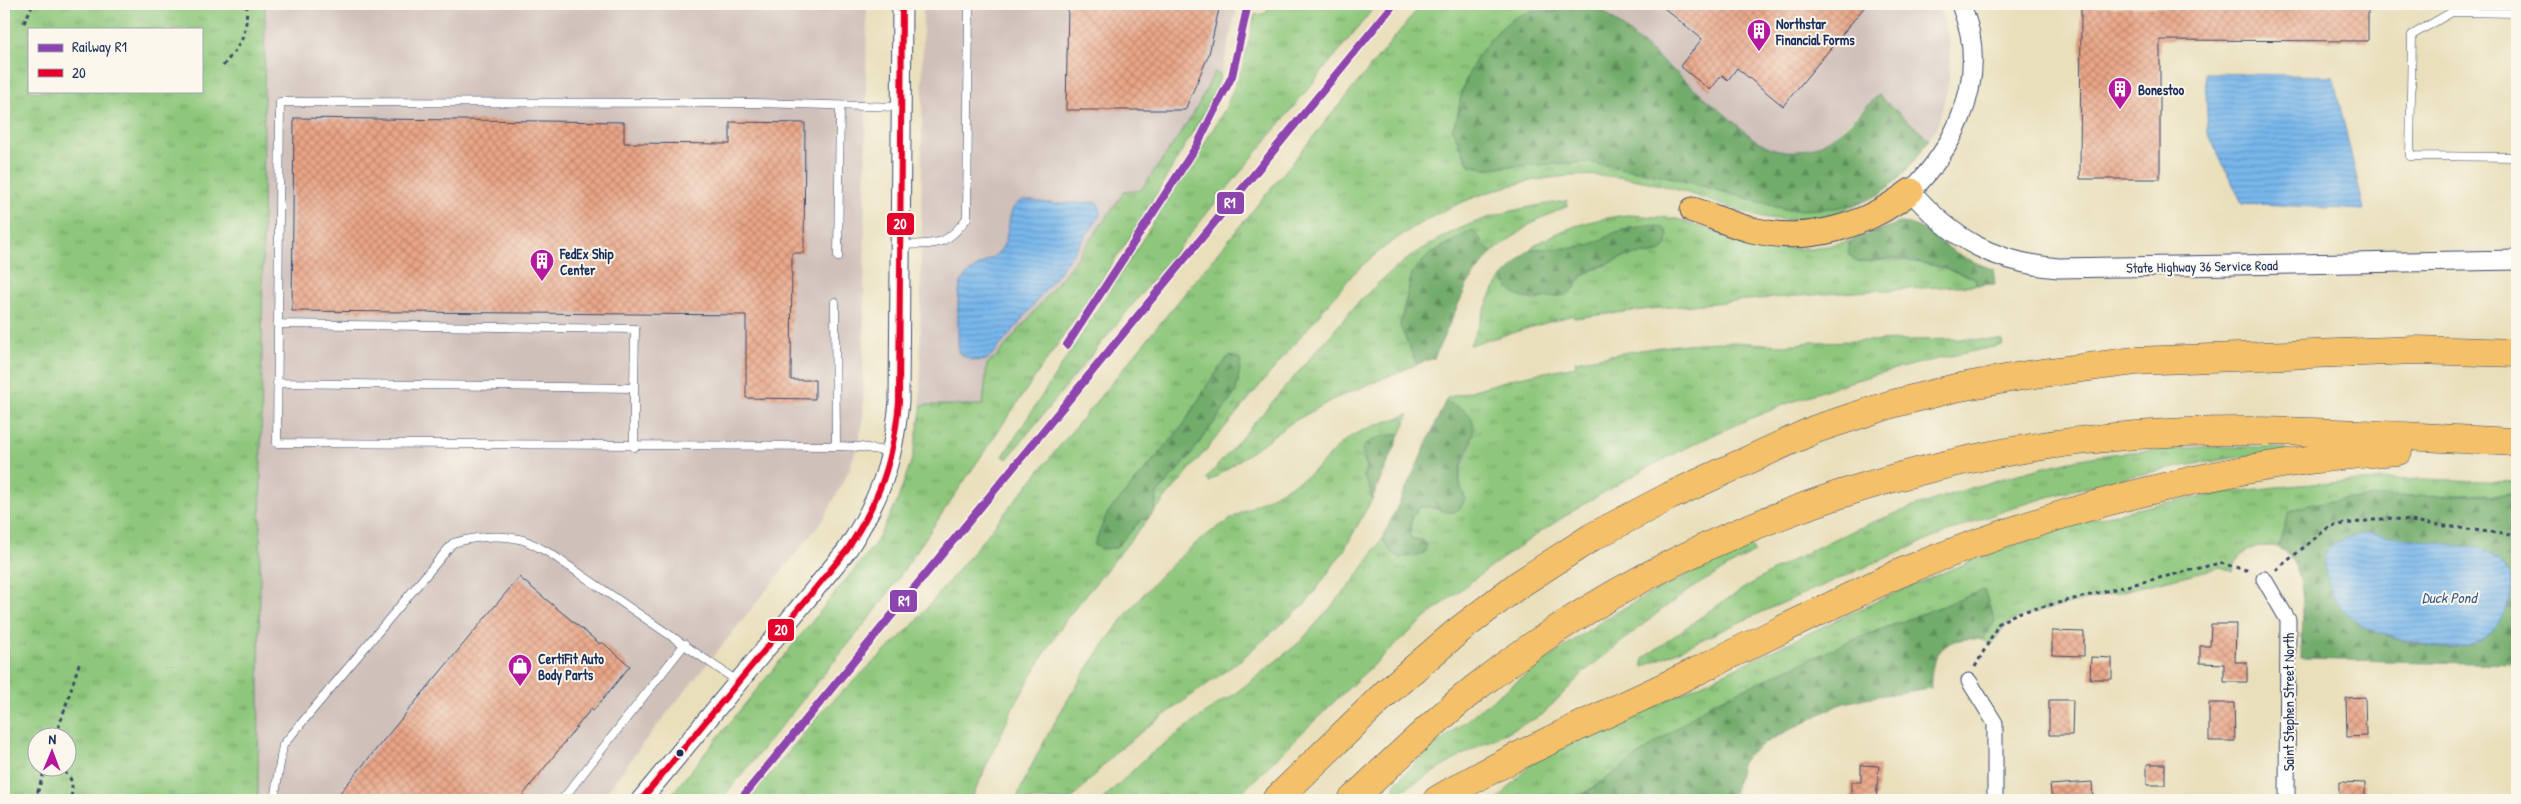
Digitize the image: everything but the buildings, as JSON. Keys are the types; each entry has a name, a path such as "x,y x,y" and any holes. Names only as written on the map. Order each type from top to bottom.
{"highway":[{"path":"1693,210 1751,230 1781,235 1810,234 1838,230 1864,220 1888,208 1911,191"},
{"path":"1276,800 1387,692 1458,631 1518,585 1592,537 1670,496 1816,429 1892,404 1955,388 2027,375 2136,361 2416,350 2517,353"},
{"path":"1352,800 1428,727 1477,687 1546,638 1617,593 1673,563 1750,527 1829,497 1972,458 2056,444 2126,436 2249,431 2517,443"},
{"path":"1437,800 1659,689 1904,571 1982,540 2062,514 2144,492 2226,474 2309,460 2393,451 2517,443"}],"street":[{"path":"641,800 846,550 867,518 885,479 892,453 899,402 902,4"},
{"path":"1911,191 1930,171 1948,145 1960,120 1969,90 1972,62 1970,34 1961,4"},
{"name":"State Highway 36 Service Road","path":"1911,191 1930,214 1951,232 1976,247 2004,259 2032,266 2058,268 2517,260"},
{"name":"Saint Stephen Street North","path":"2264,579 2288,620 2287,800"},
{"path":"1969,681 1996,724 1995,800"}],"lane":[{"path":"900,245 940,243 955,235 967,218 969,4"},
{"path":"2517,13 2452,12 2412,35 2410,156 2517,157"},
{"path":"892,453 861,447 836,446 634,447 277,443 280,102 901,107"},
{"path":"838,257 840,106"},
{"path":"835,302 836,446"},
{"path":"278,324 635,329 634,447"},
{"path":"277,383 634,388"},
{"path":"274,800 283,745 453,543 470,538 520,539 551,554 738,682"},
{"path":"562,800 685,644"}],"path":[{"path":"24,22 34,4"},
{"path":"223,66 241,43 246,32 248,4"},
{"path":"1969,681 1987,641 1999,623 2017,613 2220,563 2244,568 2264,579 2330,526 2389,518 2517,536"},
{"path":"59,726 79,664"},
{"path":"35,800 44,776"},
{"path":"69,776 73,786 71,800"}],"shaded area":[{"path":"265,4 867,4 863,424 850,469 823,520 644,742 601,800 258,800"},
{"path":"923,4 1238,4 1221,75 1214,72 1207,91 1187,124 1141,190 1124,192 1091,240 1043,303 996,357 987,364 983,405 922,405 920,408"},
{"path":"1595,4 1939,4 1948,37 1951,60 1949,81 1938,125 1929,139 1878,95 1827,142 1807,150 1790,152 1776,150 1754,139"}],"green space":[{"path":"4,4 265,4 258,800 4,800"},
{"path":"1271,4 1377,4 1007,459 1003,456 1225,109 1243,66 1255,14 1266,13"},
{"path":"1422,4 1559,4 1556,12 1530,13 1510,22 1486,47 1469,74 1463,87 1456,119 1452,128 1469,165 1484,168 1589,162 1670,177 1789,210 1863,202 1833,214 1807,219 1782,219 1736,210 1660,185 1618,177 1577,176 1535,180 1495,190 1456,205 1419,224 1384,247 1353,274 1154,512 1157,494 1190,456 1236,392 1229,356 1208,384 1182,427 1107,514 1094,545 1116,548 1142,519 1147,520 1067,618 1047,649 1012,710 971,800 749,800 823,710 913,625"},
{"path":"1559,4 1595,4 1754,139 1772,148 1794,151 1822,144 1846,127 1878,95 1929,139 1909,167 1883,192 1862,202 1835,208 1789,210 1670,177 1589,162 1484,168 1469,165 1452,128 1462,92 1471,69 1486,45 1504,25 1525,13 1537,11 1556,12"},
{"path":"1214,72 1221,75 1209,105 1133,233 877,609 721,800 667,800 875,544 897,502 913,456 922,405 983,405 987,364 996,357 1046,297 1094,235 1124,192 1141,190 1190,118"},
{"path":"1567,201 1568,206 1533,222 1491,253 1473,230 1431,253 1412,273 1400,325 1417,364 1334,399 1291,423 1209,482 1206,479 1356,305 1403,262 1452,232 1478,222 1505,213"},
{"path":"1628,215 1674,218 1753,245 1769,248 1812,249 1851,241 1849,245 1869,262 1896,260 1923,263 1975,278 1976,285 1774,298 1574,318 1573,315 1470,345 1492,293 1503,276 1505,283 1534,301 1576,287 1583,275 1624,257 1634,254 1653,254 1631,227 1592,244 1573,248 1530,249 1565,230 1589,222"},
{"path":"1899,223 1918,227 1962,256 1993,269 1995,284 1976,285 1975,278 1938,266 1894,258 1859,262 1852,258 1848,252 1851,241"},
{"path":"1647,225 1658,226 1665,230 1668,237 1665,248 1656,253 1624,257 1596,268 1582,276 1568,294 1527,299 1516,295 1503,276 1530,249 1573,248 1592,244 1616,232"},
{"path":"1473,230 1491,253 1467,285 1434,358 1417,364 1400,326 1412,273 1431,253"},
{"path":"2002,340 2003,345 1882,373 1788,403 1732,426 1678,452 1571,512 1472,580 1427,617 1353,684 1234,800 1102,800 1148,756 1225,699 1227,700 1300,642 1353,582 1382,539 1393,554 1414,539 1410,536 1412,516 1420,507 1430,506 1439,510 1460,485 1460,472 1472,441 1465,411 1445,402 1447,398 1515,378 1576,366 1575,361 1669,346 1707,342 1789,345 1810,342"},
{"path":"1229,356 1240,359 1241,362 1236,392 1190,456 1157,494 1154,512 1147,520 1142,519 1116,548 1101,549 1094,545 1107,514 1182,427 1208,384"},
{"path":"1445,402 1460,408 1469,415 1473,422 1474,431 1463,460 1460,476 1465,499 1461,507 1451,512 1420,507 1412,516 1410,536 1414,539 1422,540 1427,545 1424,553 1401,558 1393,554 1382,539"},
{"path":"1409,414 1400,435 1392,435 1362,456 1367,467 1372,499 1344,550 1308,601 1238,662 1117,751 1071,800 1016,800 1051,729 1092,662 1122,620 1174,562 1220,526 1304,478 1339,446 1358,432"},
{"path":"1400,435 1372,499 1370,488 1363,476 1367,467 1362,449 1369,442 1379,438"},
{"path":"2203,447 2285,447 2285,451 2225,459 2136,475 2022,505 1896,553 1770,608 1643,667 1643,659 1744,588 1786,563 1872,522 1962,491 2084,458 2150,450"},
{"path":"2423,479 2517,482 2517,495 2464,495 2289,512 2278,547 2270,546 2249,550 2239,558 2232,572 2221,567 2025,615 2006,626 1992,645 1983,640 1995,621 1984,591 1846,643 1588,790 1576,800 1497,800 1533,762 1856,611 1953,568 2002,549 2102,517 2187,499 2288,486 2355,481"},
{"path":"2517,495 2517,664 2301,659 2303,598 2301,583 2289,556 2278,547 2289,512 2304,506 2324,502 2374,497","holes":["2458,547 2482,549 2456,649 2421,645 2382,634 2349,615 2337,602 2330,587"]},
{"path":"1751,545 1754,552 1692,588 1660,611 1585,671 1542,715 1473,749 1399,792 1393,791 1401,778 1422,757 1453,731 1592,628 1661,588"},
{"path":"1984,590 1995,621 1983,640 1959,640 1950,643 1942,649 1933,665 1931,688 1865,698 1838,705 1772,739 1750,752 1741,764 1733,800 1576,800 1710,704 1846,643"}],"water":[{"path":"2205,73 2333,76 2364,210 2242,203 2208,134"},
{"path":"1025,200 1056,204 1094,202 1099,205 1101,212 1065,264 1007,338 986,360 978,361 971,359 958,352 960,286 967,275 992,258 1002,248 1011,213 1018,203"},
{"name":"Duck Pond","path":"2370,533 2482,549 2490,554 2503,565 2510,578 2511,594 2500,622 2490,634 2478,642 2465,647 2451,648 2436,647 2390,636 2356,622 2332,596 2324,564 2325,556 2328,550 2340,541 2356,535"}],"rail line":[{"name":"R1","path":"1067,345 1196,147 1232,76 1248,4"},
{"name":"R1","path":"740,800 1394,4"}],"transit line":[{"name":"20","path":"641,800 847,550 868,514 889,462 899,402 902,4"}],"place":[{"name":"Northstar Financial Forms","path":"1759,52"},
{"name":"Bonestoo","path":"2120,110"},
{"name":"FedEx Ship Center","path":"542,282"},
{"name":"CertiFit Auto Body Parts","path":"520,687"}]}
